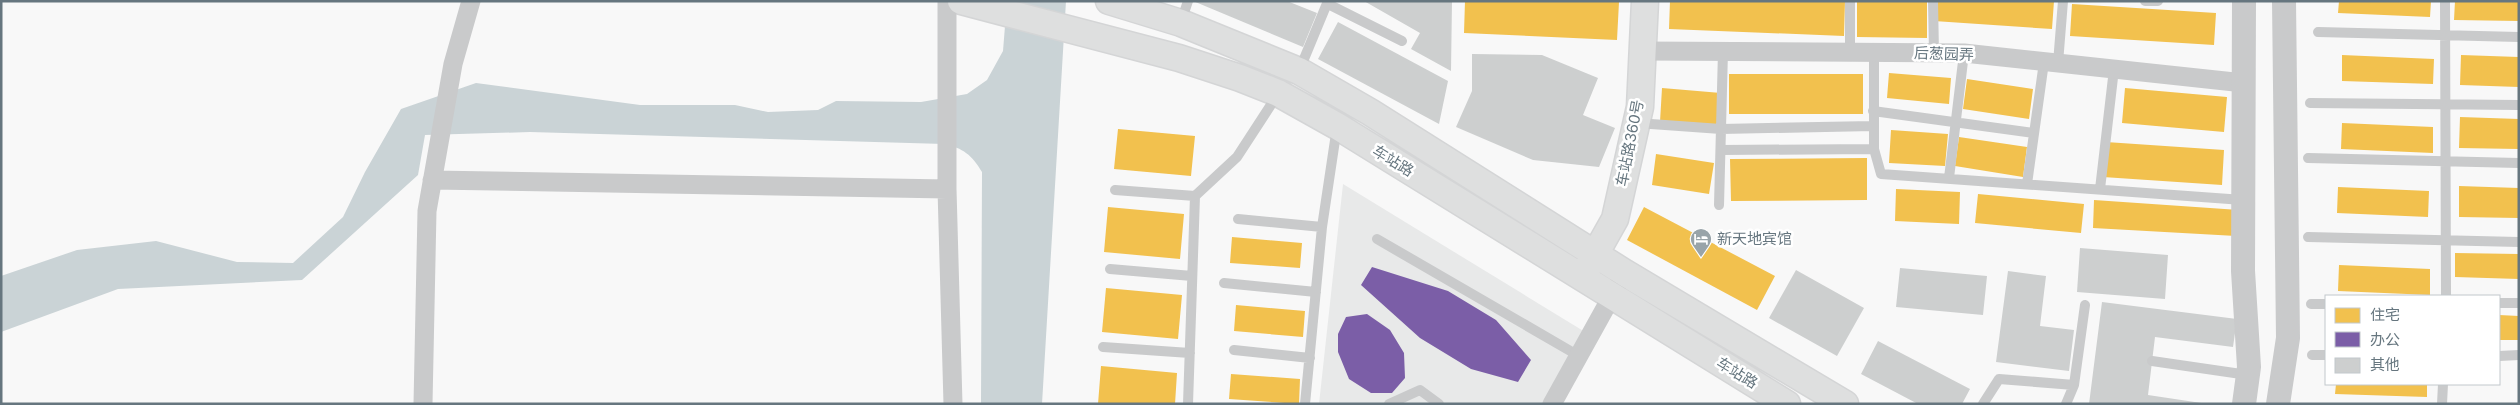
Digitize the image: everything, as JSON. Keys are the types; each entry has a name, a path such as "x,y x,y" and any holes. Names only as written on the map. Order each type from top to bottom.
{"main road":[{"name":"车站路","path":"961,1 1188,61 1278,93 1337,126 1787,404"},
{"name":"车站路","path":"1108,1 1184,12 1299,71 1370,112 1625,273 1845,404"},
{"name":"车站路360号","path":"1582,276 1597,254 1615,219 1640,107 1645,1"}],"street":[{"path":"423,404 426,211 453,64 470,1"},
{"path":"946,1 947,189 953,404"},
{"path":"2244,1 2243,271 2248,375 2244,404"},
{"path":"2278,404 2288,338 2284,1"},
{"name":"后葱园弄","path":"1642,51 1964,53 2244,82"},
{"path":"432,180 947,189"},
{"path":"1552,404 1625,273"}],"lane":[{"path":"1850,1 1850,52"},
{"path":"1933,1 1934,53"},
{"path":"2027,184 2034,133 2063,1"},
{"path":"2145,1 2158,1"},
{"path":"2445,1 2446,295"},
{"path":"1299,71 1328,3 1402,41"},
{"path":"2318,32 2519,37"},
{"path":"1720,205 1723,51"},
{"path":"1874,52 1874,149 1881,174 2243,200"},
{"path":"1949,178 1964,53"},
{"path":"2100,189 2114,69"},
{"path":"1188,404 1195,196 1237,158 1278,93"},
{"path":"2310,103 2519,104"},
{"path":"1873,111 2034,133"},
{"path":"1636,123 1721,130 1873,126"},
{"path":"1306,404 1322,227 1337,126"},
{"path":"1721,150 1874,149"},
{"path":"2308,158 2519,163"},
{"path":"1115,190 1195,196"},
{"path":"1238,219 1322,227"},
{"path":"2308,237 2519,242"},
{"path":"1378,239 1579,356"},
{"path":"1110,269 1192,276"},
{"path":"1224,283 1316,292"},
{"path":"2500,303 2519,303"},
{"path":"2066,404 2074,385 2084,304"},
{"path":"2311,304 2325,304"},
{"path":"1104,347 1190,353"},
{"path":"1234,350 1310,358"},
{"path":"2312,355 2325,355"},
{"path":"2500,356 2519,355"},
{"path":"2152,361 2248,375"},
{"path":"1984,404 1999,378 2074,385"},
{"path":"2442,404 2443,385"},
{"path":"1389,404 1420,390 1439,404"}],"shaded area":[{"path":"1007,1 1066,1 1042,404 981,404 982,172 975,161 966,153 944,144 530,132 425,135 418,175 302,280 118,289 1,332 1,276 77,250 156,241 237,262 293,263 343,217 365,172 401,109 476,83 640,105 735,105 768,112 818,110 836,101 921,102 967,94 987,80 1003,51"},
{"path":"1343,184 1590,335 1553,404 1319,404"}],"building: 住宅":[{"path":"1465,1 1619,2 1617,40 1464,33"},
{"path":"1670,1 1845,1 1844,36 1669,29"},
{"path":"1857,1 1927,2 1927,38 1857,37"},
{"path":"1935,1 2054,1 2052,29 1934,21"},
{"path":"2339,1 2431,1 2430,17 2338,13"},
{"path":"2455,1 2519,1 2519,21 2454,20"},
{"path":"2072,4 2216,13 2214,45 2070,36"},
{"path":"2342,55 2434,59 2433,84 2342,81"},
{"path":"2461,55 2519,57 2519,87 2460,85"},
{"path":"1889,73 1951,78 1949,104 1887,98"},
{"path":"1729,74 1863,74 1863,114 1729,114"},
{"path":"1967,79 2033,89 2029,119 1963,109"},
{"path":"1662,88 1721,93 1718,127 1660,122"},
{"path":"2125,88 2227,97 2224,132 2122,123"},
{"path":"2460,117 2519,119 2519,149 2459,148"},
{"path":"2342,123 2433,127 2433,153 2341,149"},
{"path":"1118,129 1195,136 1191,176 1114,169"},
{"path":"1891,130 1948,134 1945,166 1889,163"},
{"path":"1959,137 2027,147 2023,177 1955,166"},
{"path":"2106,142 2224,150 2222,185 2103,177"},
{"path":"1656,154 1714,163 1709,194 1652,185"},
{"path":"1867,158 1867,200 1731,201 1730,159"},
{"path":"2459,186 2519,188 2519,218 2459,217"},
{"path":"2338,187 2429,191 2428,217 2337,213"},
{"path":"1896,189 1960,192 1959,224 1895,221"},
{"path":"1978,194 2084,204 2081,233 1975,223"},
{"path":"2094,200 2239,210 2236,236 2093,228"},
{"path":"1108,207 1184,214 1180,259 1104,252"},
{"name":"新天地宾馆","path":"1644,207 1775,276 1757,310 1627,240"},
{"path":"1232,237 1302,243 1300,268 1230,263"},
{"path":"2455,253 2519,254 2519,279 2455,277"},
{"path":"2339,265 2430,269 2430,295 2338,291"},
{"path":"1106,288 1182,295 1178,339 1102,332"},
{"path":"1236,305 1305,311 1303,337 1234,331"},
{"path":"2500,315 2519,316 2519,340 2500,340"},
{"path":"1101,366 1177,373 1175,404 1098,404"},
{"path":"1231,374 1300,379 1299,404 1229,399"},
{"path":"2336,385 2427,385 2427,397 2335,394"}],"building: 办公":[{"path":"1372,267 1448,291 1496,320 1531,360 1518,382 1471,369 1420,338 1361,285"},
{"path":"1367,314 1390,330 1404,353 1405,378 1392,393 1371,393 1349,379 1338,352 1338,334 1346,317"}],"building: 其他":[{"path":"1193,1 1287,1 1317,13 1303,47"},
{"path":"1364,1 1452,1 1451,71 1411,49 1420,33"},
{"path":"1338,22 1448,81 1439,124 1318,59"},
{"path":"1472,54 1542,55 1598,78 1583,115 1615,128 1599,167 1533,160 1456,127 1472,91"},
{"path":"2080,248 2168,255 2165,299 2077,292"},
{"path":"1900,268 1987,276 1983,315 1896,307"},
{"path":"1796,270 1864,308 1837,356 1769,318"},
{"path":"2008,271 2046,276 2040,326 2074,330 2069,371 1996,362"},
{"path":"2102,302 2237,319 2233,347 2155,337 2148,395 2208,404 2089,404"},
{"path":"1878,341 1970,389 1962,404 1918,404 1861,374"}],"place":[{"name":"新天地宾馆","path":"1701,258"}]}
